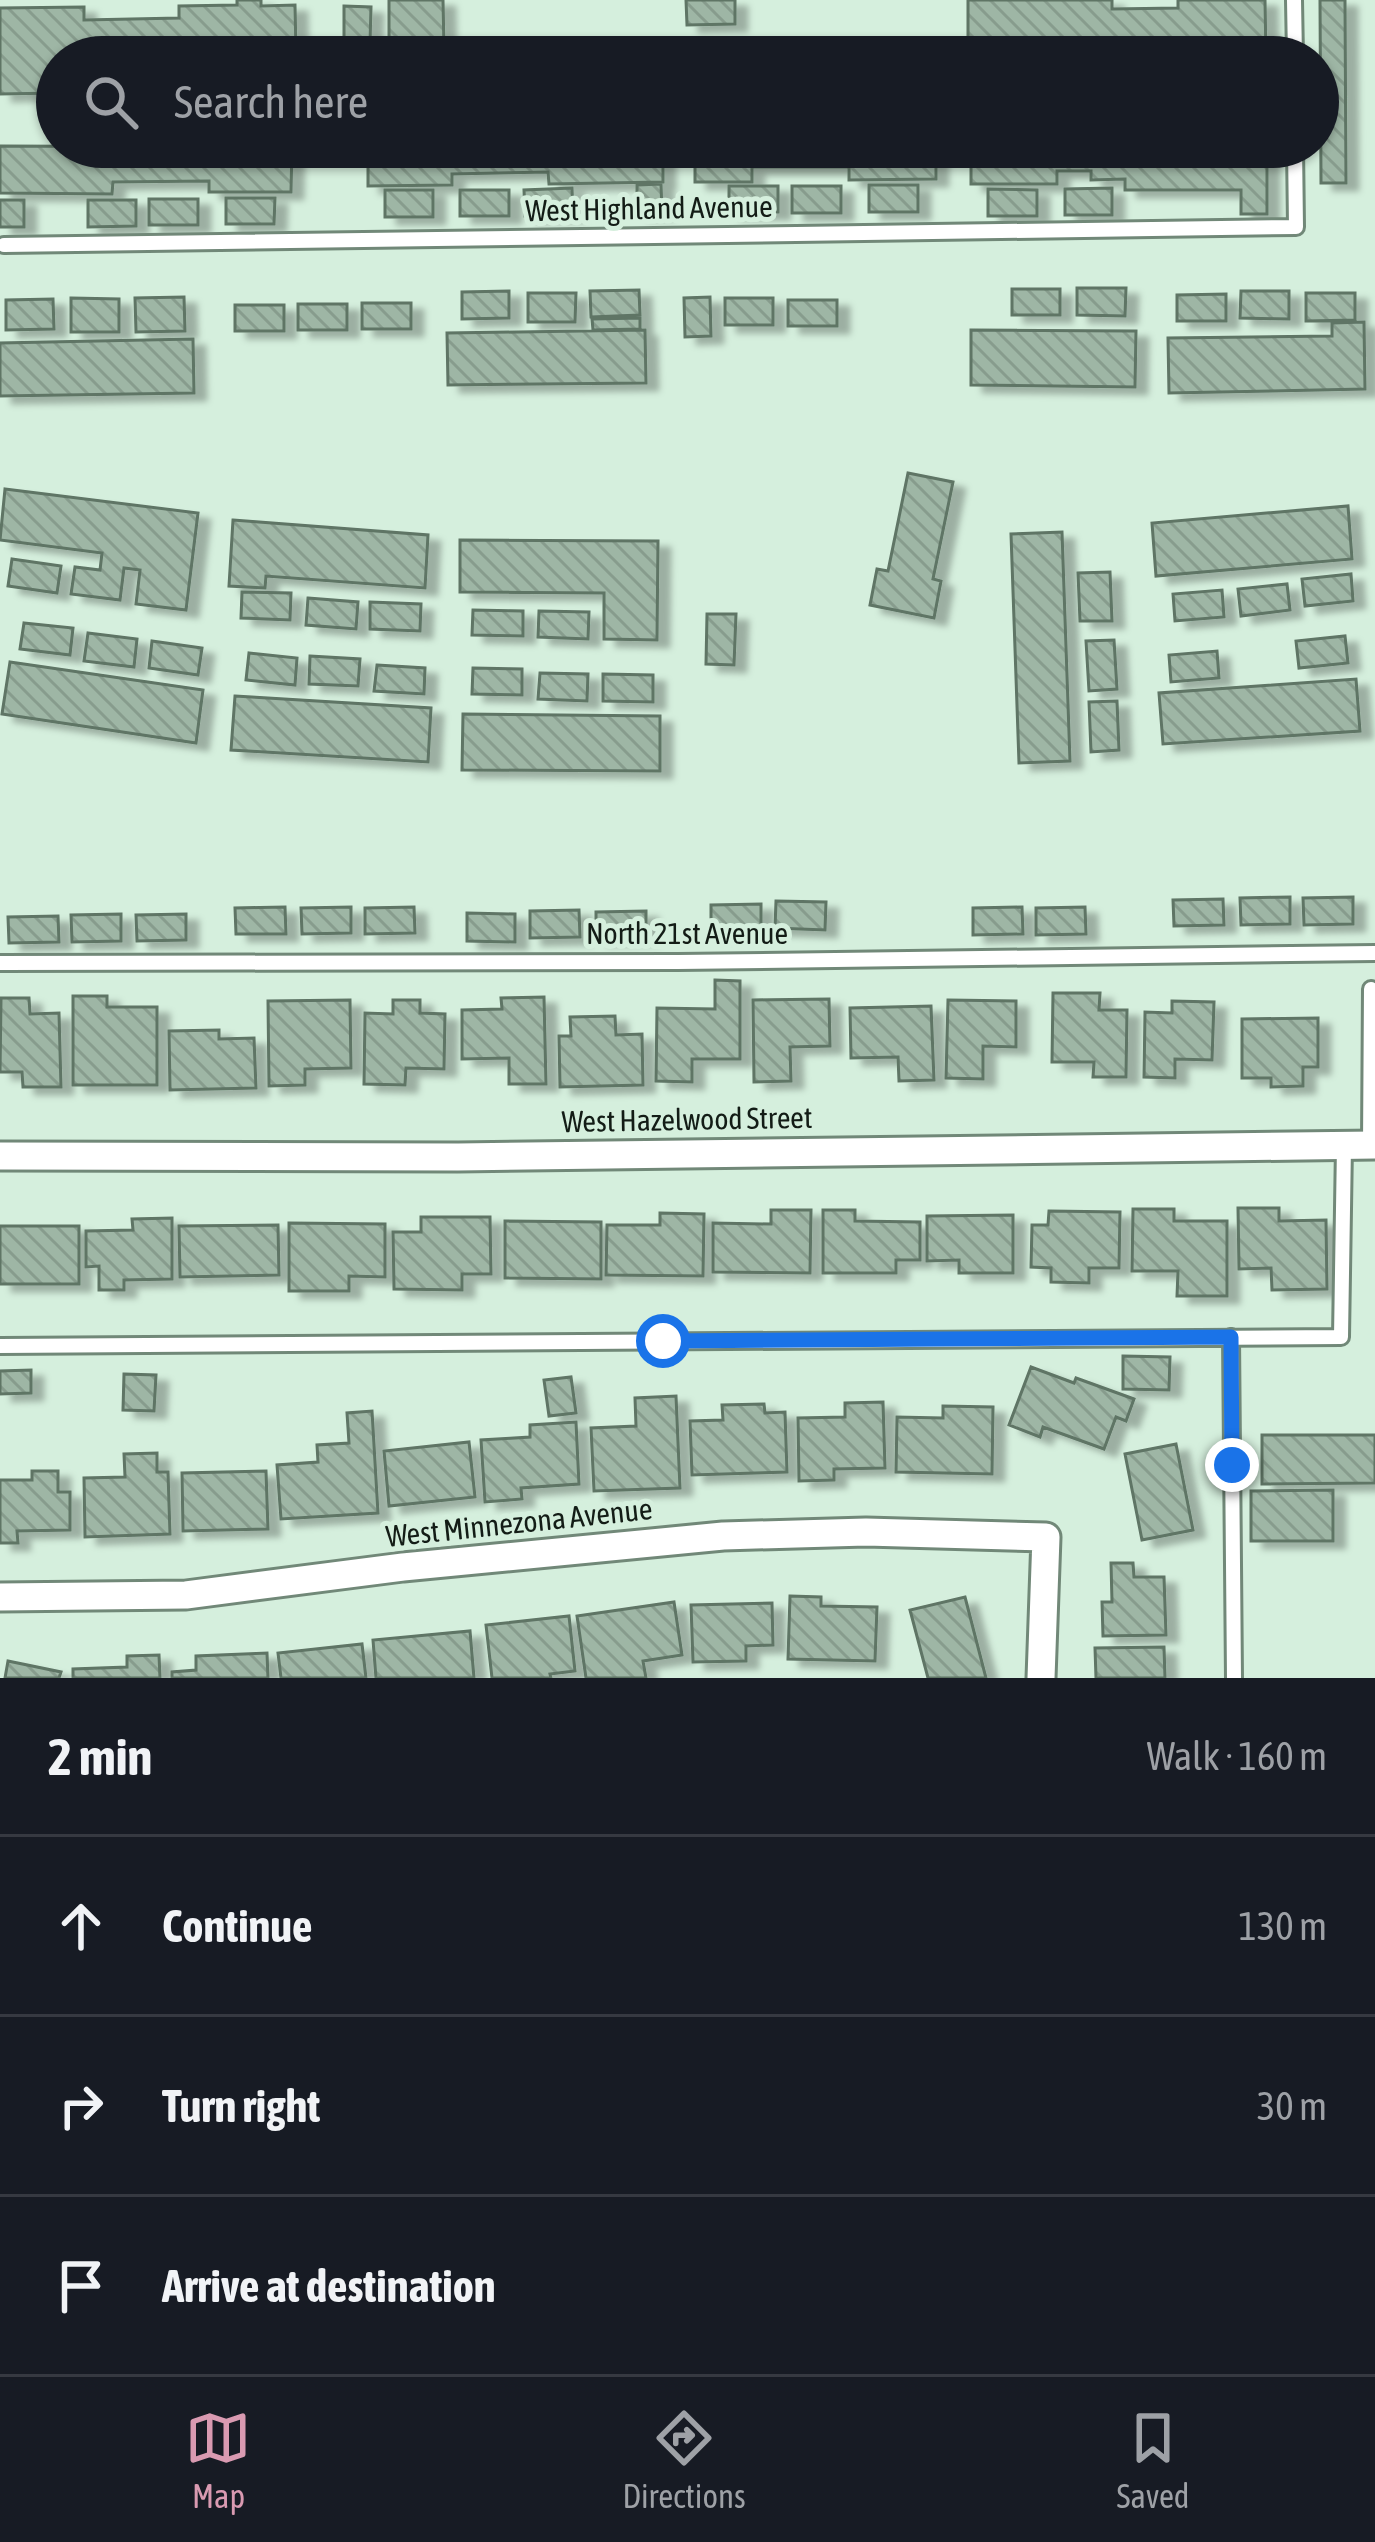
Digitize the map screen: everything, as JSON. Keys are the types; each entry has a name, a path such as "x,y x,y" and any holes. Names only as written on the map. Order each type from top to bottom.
{"street":[{"name":"West Hazelwood Street","path":"0,1156 458,1157 1363,1145"},
{"name":"West Minnezona Avenue","path":"0,1597 186,1595 445,1562 723,1536 866,1532 1046,1537 1041,1678"}],"lane":[{"path":"1294,0 1294,36"},
{"name":"West Highland Avenue","path":"4,245 1295,227 1295,168"},
{"name":"North 21st Avenue","path":"0,963 679,962 1375,953"},
{"path":"0,1346 1341,1337 1363,1145 1371,989"},
{"path":"1231,1337 1234,1678"}],"building":[{"path":"237,0 261,0 261,6 295,5 296,36 36,36 36,93 0,94 0,8 84,7 84,20 179,18 179,6 237,5"},
{"path":"389,0 443,0 444,36 389,36"},
{"path":"686,0 735,0 735,24 687,25"},
{"path":"968,0 1112,0 1112,9 1178,8 1178,0 1265,0 1266,36 968,36"},
{"path":"1320,0 1345,0 1346,183 1321,183 1321,168 1339,168 1339,36 1320,36"},
{"path":"344,6 371,7 370,36 344,36"},
{"path":"0,146 36,146 36,168 292,168 291,192 209,192 209,181 113,182 112,194 0,193"},
{"path":"368,168 663,168 663,182 549,184 548,172 452,174 452,185 368,186"},
{"path":"695,168 752,168 752,182 695,182"},
{"path":"849,168 936,168 936,179 849,180"},
{"path":"971,168 1267,168 1267,214 1241,214 1241,190 1125,190 1125,179 1091,180 1091,171 1057,171 1057,184 971,184"},
{"path":"661,184 662,212 637,213 637,185"},
{"path":"869,185 918,185 918,212 869,212"},
{"path":"729,186 778,186 778,212 729,212"},
{"path":"792,186 841,186 841,213 792,213"},
{"path":"572,188 573,214 525,216 524,190"},
{"path":"1112,188 1112,215 1065,215 1065,189"},
{"path":"988,189 1037,190 1037,216 988,216"},
{"path":"385,190 433,190 433,217 385,217"},
{"path":"460,190 509,190 509,216 460,216"},
{"path":"226,198 275,198 274,224 226,224"},
{"path":"149,199 198,199 198,225 149,225"},
{"path":"0,200 24,200 24,227 0,227"},
{"path":"88,200 136,200 136,226 88,227"},
{"path":"1077,288 1126,288 1125,316 1077,315"},
{"path":"1012,289 1060,289 1060,315 1012,315"},
{"path":"639,290 640,315 591,317 590,291"},
{"path":"509,291 509,318 462,319 462,292"},
{"path":"1241,291 1289,291 1289,319 1240,318"},
{"path":"528,293 576,293 575,322 528,322"},
{"path":"1306,293 1355,293 1355,320 1306,321"},
{"path":"1226,294 1226,321 1177,321 1177,295"},
{"path":"184,297 185,331 136,332 135,298"},
{"path":"710,297 711,336 685,337 684,298"},
{"path":"71,298 119,299 119,332 71,332"},
{"path":"725,298 773,298 773,325 725,325"},
{"path":"53,299 54,329 6,330 6,300"},
{"path":"788,300 837,300 837,326 788,326"},
{"path":"362,303 411,303 411,329 362,329"},
{"path":"298,304 347,304 347,330 298,330"},
{"path":"235,305 284,305 284,331 235,331"},
{"path":"640,318 640,329 593,330 592,319"},
{"path":"1364,322 1365,389 1169,393 1168,338 1332,336 1332,323"},
{"path":"645,330 646,383 448,385 447,333"},
{"path":"971,330 1136,331 1135,387 971,385"},
{"path":"193,339 194,393 0,396 0,343"},
{"path":"908,473 953,482 933,579 941,581 934,618 870,605 877,569 888,571"},
{"path":"5,489 198,513 186,610 136,604 140,570 124,568 120,600 71,594 75,567 100,570 102,553 0,540"},
{"path":"1348,506 1352,559 1156,576 1152,523"},
{"path":"233,520 428,535 425,588 266,576 265,588 229,586"},
{"path":"1062,532 1070,761 1019,763 1011,534"},
{"path":"460,540 658,541 657,640 604,639 604,593 460,592"},
{"path":"12,559 61,566 57,593 8,586"},
{"path":"1110,572 1112,621 1080,621 1078,573"},
{"path":"1351,574 1353,601 1305,606 1302,579"},
{"path":"1287,584 1290,610 1241,616 1238,589"},
{"path":"1222,590 1224,617 1175,621 1173,594"},
{"path":"242,592 291,593 290,620 241,618"},
{"path":"308,598 358,602 356,629 306,625"},
{"path":"370,602 421,604 420,631 370,629"},
{"path":"473,610 523,611 523,636 472,635"},
{"path":"539,611 589,612 588,639 538,637"},
{"path":"707,614 736,614 734,665 706,664"},
{"path":"24,623 73,628 70,655 20,649"},
{"path":"88,633 137,639 134,667 84,661"},
{"path":"1345,636 1348,663 1299,668 1296,641"},
{"path":"1114,640 1117,689 1089,691 1086,641"},
{"path":"152,641 202,648 198,675 149,668"},
{"path":"1217,651 1219,678 1171,682 1169,655"},
{"path":"249,653 297,658 295,685 246,680"},
{"path":"310,656 360,659 358,686 309,684"},
{"path":"10,662 203,690 196,743 2,714"},
{"path":"377,665 425,668 424,694 374,691"},
{"path":"473,668 522,669 522,695 472,694"},
{"path":"540,673 588,674 587,701 538,699"},
{"path":"603,674 653,675 653,702 603,701"},
{"path":"1356,679 1360,731 1163,744 1159,693"},
{"path":"235,696 431,708 428,762 231,750"},
{"path":"1117,701 1119,750 1091,752 1089,702"},
{"path":"463,714 660,716 660,771 462,770"},
{"path":"1290,897 1290,924 1241,925 1240,898"},
{"path":"1353,897 1353,924 1304,925 1303,898"},
{"path":"1223,899 1224,925 1174,926 1173,900"},
{"path":"776,901 826,902 825,930 775,928"},
{"path":"761,904 761,931 711,932 711,905"},
{"path":"285,907 286,934 236,934 235,908"},
{"path":"351,907 351,933 302,934 301,908"},
{"path":"414,907 415,933 365,934 365,908"},
{"path":"1022,907 1023,934 973,935 973,908"},
{"path":"1085,907 1086,934 1036,935 1036,908"},
{"path":"579,910 580,937 530,938 530,911"},
{"path":"646,911 646,937 596,938 596,912"},
{"path":"467,913 515,914 515,942 467,941"},
{"path":"121,914 121,941 72,942 71,915"},
{"path":"186,914 186,940 137,941 136,915"},
{"path":"58,916 59,942 9,943 8,917"},
{"path":"715,980 740,981 740,1059 692,1059 692,1082 656,1081 657,1008 715,1009"},
{"path":"1053,993 1100,993 1099,1010 1127,1010 1126,1077 1093,1077 1094,1062 1052,1062"},
{"path":"73,996 107,996 107,1007 157,1007 157,1085 73,1085"},
{"path":"544,997 546,1084 509,1084 509,1058 462,1059 462,1010 502,1009 501,998"},
{"path":"1,998 29,998 30,1014 59,1013 61,1087 23,1087 22,1072 0,1072"},
{"path":"829,999 830,1046 790,1047 791,1081 754,1082 753,1000"},
{"path":"350,1000 351,1068 305,1069 305,1085 269,1086 268,1001"},
{"path":"393,1000 420,1000 420,1013 445,1014 444,1069 406,1068 405,1085 364,1084 365,1013 393,1014"},
{"path":"948,1000 1016,1001 1016,1047 983,1046 983,1079 946,1078"},
{"path":"1172,1001 1214,1002 1212,1060 1175,1059 1175,1078 1144,1077 1145,1012 1172,1013"},
{"path":"931,1006 934,1080 899,1081 898,1057 851,1058 850,1008"},
{"path":"615,1016 616,1035 642,1034 643,1085 560,1087 559,1036 571,1036 570,1017"},
{"path":"1318,1018 1318,1067 1303,1067 1303,1086 1271,1087 1271,1078 1242,1078 1242,1019"},
{"path":"219,1030 219,1039 254,1038 256,1088 170,1090 169,1031"},
{"path":"1238,1208 1279,1208 1279,1221 1326,1220 1327,1289 1272,1290 1271,1268 1239,1269"},
{"path":"1133,1209 1174,1209 1174,1221 1227,1221 1227,1296 1177,1296 1178,1271 1132,1271"},
{"path":"771,1210 811,1210 810,1273 713,1272 713,1223 771,1224"},
{"path":"823,1210 855,1210 855,1221 920,1222 920,1260 896,1260 896,1273 823,1273"},
{"path":"1049,1211 1120,1212 1119,1268 1089,1268 1089,1283 1051,1282 1051,1268 1031,1267 1032,1225 1048,1225"},
{"path":"660,1213 704,1214 703,1276 606,1275 607,1225 660,1225"},
{"path":"1013,1215 1013,1273 959,1273 959,1260 927,1261 927,1216"},
{"path":"421,1217 490,1217 491,1274 462,1274 462,1290 394,1289 393,1232 421,1232"},
{"path":"172,1218 172,1279 124,1280 124,1290 99,1290 99,1266 86,1267 86,1231 133,1230 132,1219"},
{"path":"505,1221 601,1222 601,1279 505,1278"},
{"path":"289,1223 385,1224 385,1277 349,1276 349,1291 289,1291"},
{"path":"278,1225 279,1275 180,1277 179,1226"},
{"path":"0,1226 79,1226 79,1284 0,1284"},
{"path":"1123,1356 1170,1357 1169,1390 1123,1389"},
{"path":"1031,1367 1134,1399 1126,1421 1116,1417 1104,1449 1043,1427 1040,1437 1009,1425"},
{"path":"31,1370 31,1393 0,1394 0,1371"},
{"path":"124,1374 156,1375 154,1411 123,1410"},
{"path":"571,1377 576,1413 549,1416 544,1380"},
{"path":"676,1396 680,1488 594,1491 591,1428 636,1426 635,1398"},
{"path":"883,1402 885,1468 834,1469 834,1480 799,1481 798,1418 845,1417 845,1403"},
{"path":"764,1404 765,1413 785,1412 787,1472 692,1475 690,1421 723,1420 722,1405"},
{"path":"943,1406 993,1407 992,1474 896,1472 897,1417 943,1418"},
{"path":"372,1411 378,1513 281,1519 277,1465 318,1462 317,1445 349,1443 347,1413"},
{"path":"576,1422 579,1484 521,1488 522,1499 485,1502 481,1440 530,1437 530,1425"},
{"path":"1262,1435 1375,1435 1375,1483 1262,1484"},
{"path":"469,1442 475,1497 389,1506 384,1451"},
{"path":"1176,1444 1193,1530 1142,1540 1125,1454"},
{"path":"157,1453 157,1472 168,1472 170,1534 85,1537 84,1478 125,1477 124,1454"},
{"path":"32,1471 58,1471 58,1492 70,1492 70,1530 17,1531 18,1543 0,1543 0,1480 32,1480"},
{"path":"266,1471 268,1529 183,1531 182,1473"},
{"path":"1333,1490 1333,1541 1251,1541 1251,1491"},
{"path":"1111,1563 1133,1563 1134,1577 1164,1577 1166,1635 1103,1636 1102,1602 1112,1602"},
{"path":"790,1596 821,1597 821,1606 877,1607 875,1661 788,1659"},
{"path":"965,1597 986,1678 928,1678 910,1610"},
{"path":"674,1602 682,1655 643,1661 646,1678 586,1678 577,1616"},
{"path":"772,1603 773,1645 746,1646 746,1661 693,1662 691,1605"},
{"path":"569,1616 575,1671 550,1674 551,1678 492,1678 486,1625"},
{"path":"470,1631 474,1678 376,1678 373,1640"},
{"path":"362,1644 366,1678 281,1678 278,1653"},
{"path":"1164,1647 1165,1678 1096,1678 1095,1648"},
{"path":"267,1653 268,1678 172,1678 172,1672 196,1670 196,1656"},
{"path":"159,1655 160,1678 73,1678 73,1669 127,1667 127,1656"},
{"path":"8,1661 61,1672 59,1678 5,1678"}],"route":[{"path":"663,1341 1231,1337 1232,1465"}]}
